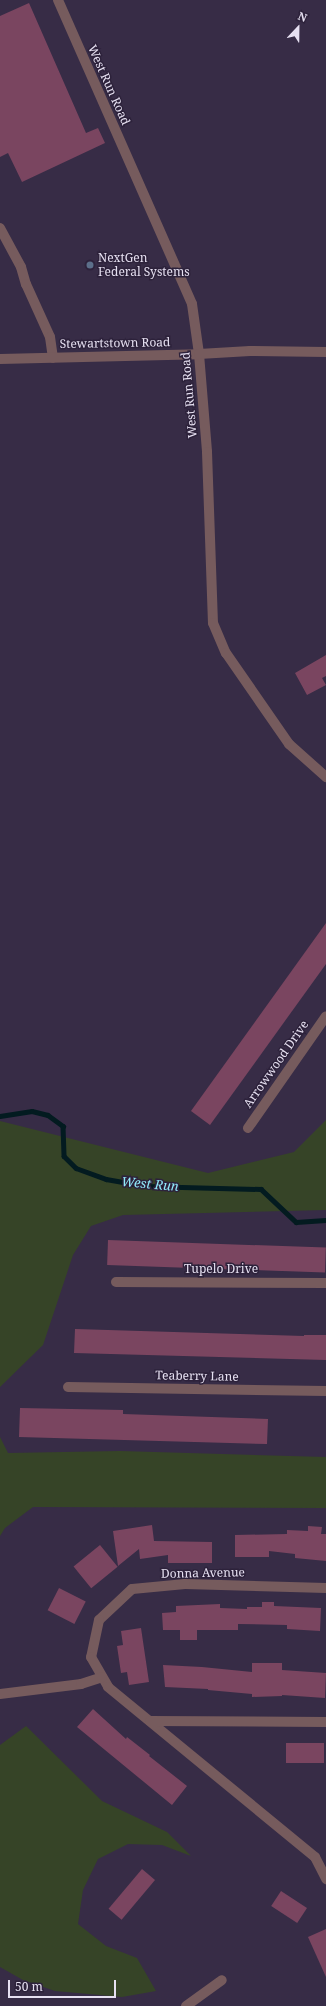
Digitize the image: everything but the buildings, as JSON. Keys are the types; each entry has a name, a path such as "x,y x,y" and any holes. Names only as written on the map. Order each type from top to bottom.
{"street":[{"name":"West Run Road","path":"58,0 192,304 199,354 206,452 213,623 226,653 289,744 326,776"},
{"path":"0,228 21,267 26,284 50,336 53,358"},
{"name":"Stewartstown Road","path":"0,359 199,354 250,351 326,352"},
{"name":"Arrowwood Drive","path":"248,1128 326,1016"},
{"name":"Tupelo Drive","path":"116,1282 326,1283"},
{"name":"Teaberry Lane","path":"68,1387 326,1391"},
{"name":"Donna Avenue","path":"326,1588 185,1584 132,1589 99,1620 91,1657 108,1687 315,1857 326,1878"},
{"path":"0,1694 81,1684 102,1677"},
{"path":"150,1721 326,1722"},
{"path":"186,2006 222,1980"}],"green space":[{"path":"326,1120 326,1210 123,1215 91,1226 73,1255 43,1345 0,1387 0,1121 208,1173 294,1152"},
{"path":"0,1437 8,1453 120,1451 326,1457 326,1508 33,1507 5,1528 0,1536"},
{"path":"26,1726 102,1801 167,1832 191,1856 162,1845 128,1844 98,1859 83,1890 78,1924 106,1946 137,1958 156,1991 122,1997 55,1991 23,1980 0,1967 0,1745"}],"waterway":[{"name":"West Run","path":"0,1116 32,1111 48,1115 63,1126 64,1156 76,1168 106,1179 145,1186 261,1189 296,1222 326,1220"}],"place":[{"name":"NextGen Federal Systems","path":"90,265"}]}
